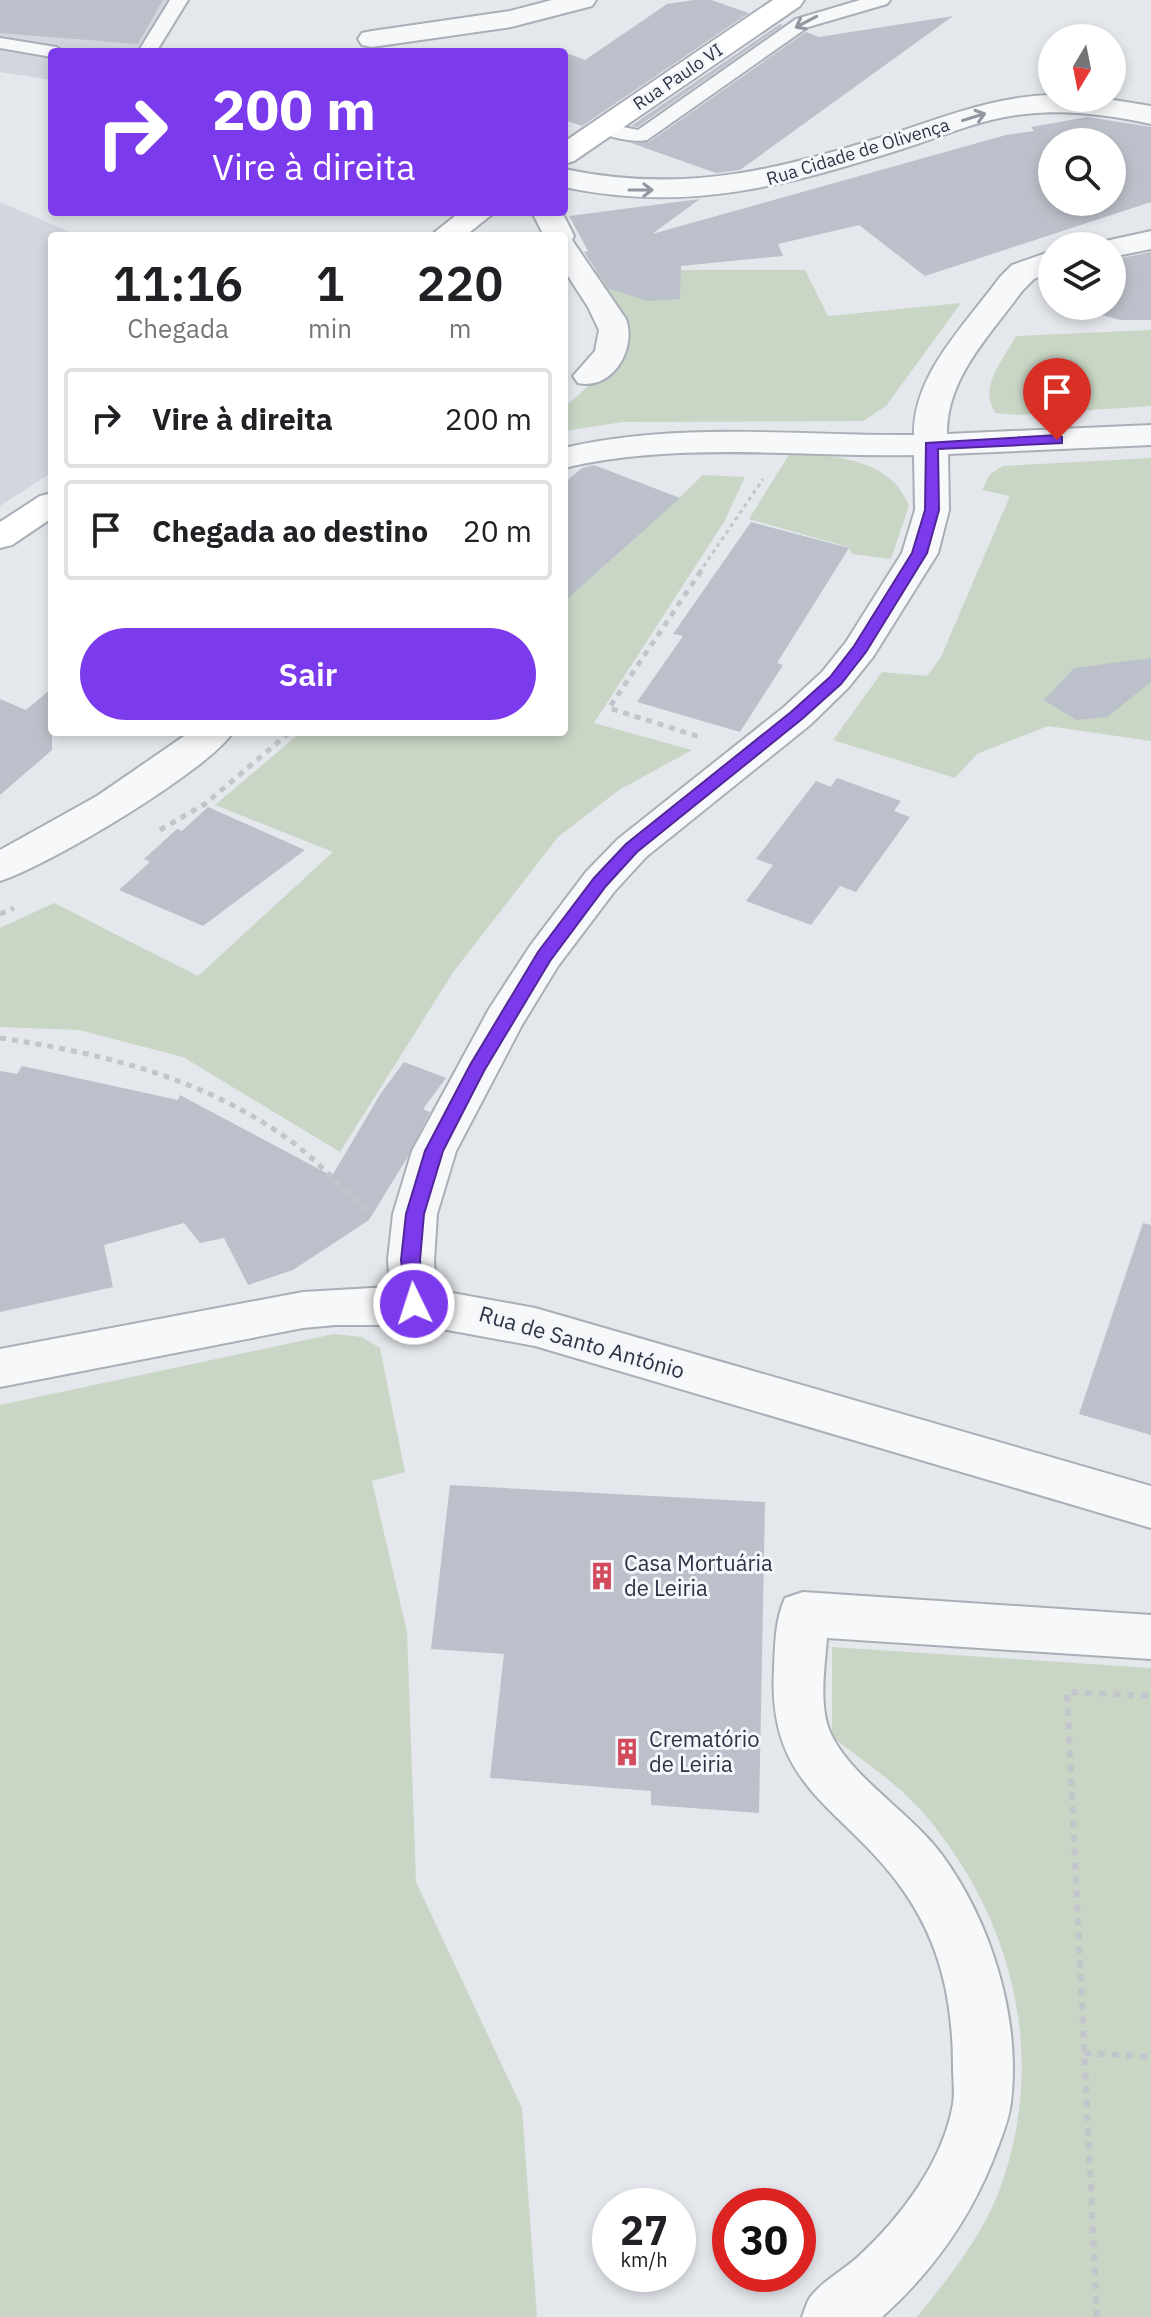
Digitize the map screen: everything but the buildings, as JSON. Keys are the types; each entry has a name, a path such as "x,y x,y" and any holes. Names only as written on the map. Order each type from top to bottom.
{"main road":[{"name":"Rua Paulo VI","path":"568,156 603,128 791,0"},
{"path":"451,232 474,216"},
{"path":"0,538 48,506"}],"street":[{"path":"372,39 511,19 583,0"},
{"name":"Rua Cidade de Olivença","path":"568,159 621,190 727,186 812,168 973,117 1022,105 1079,104 1151,115"},
{"path":"1126,245 1151,240"},
{"path":"568,253 610,313 613,327 615,340 610,352 589,376"},
{"path":"414,1304 411,1260 415,1214 434,1151 497,1033 544,956 600,882 632,848 751,754 835,680 860,649 920,553 932,510 930,412 944,376 1011,284 1023,272 1038,266"},
{"path":"568,457 598,448 697,444 931,446 1151,435"},
{"path":"0,867 112,808 209,736"},
{"name":"Rua de Santo António","path":"0,1368 303,1310 351,1304 414,1304 467,1310 535,1327 1151,1507"},
{"path":"833,2317 894,2265 939,2209 969,2147 982,2106 983,2059 979,2005 968,1957 943,1904 903,1847 823,1766 808,1745 800,1718 803,1614 1151,1637"}],"lane":[{"path":"149,48 179,0"},
{"path":"603,128 641,136 802,23 881,0"},
{"path":"0,43 48,51"}],"path":[{"path":"751,754 609,708 786,445"},
{"path":"0,1038 62,1046 195,1086 242,1109 290,1141 382,1227 413,1238"},
{"path":"1097,2317 1067,1692 1151,1696"},
{"path":"1084,2053 1151,2057"}],"shaded area":[{"path":"0,0 190,0 161,48 48,48 48,79 0,72"},
{"path":"0,202 70,232 48,232 48,475 0,506"}],"green space":[{"path":"589,270 805,270 828,316 961,303 886,406 863,421 623,422 568,430 568,404 609,367"},
{"path":"1151,330 1151,406 1018,415 996,413 991,403 989,394 994,374 1016,336"},
{"path":"790,453 843,458 860,463 889,478 901,490 909,506 891,559 852,554 848,547 749,519"},
{"path":"1151,458 1151,741 1048,726 977,754 955,778 833,740 882,672 927,676 941,657 1010,496 982,490 990,474 1003,466"},
{"path":"703,475 745,477 724,522 594,723 692,750 619,790 558,837 454,971 340,1152 183,1057 79,1030 0,1027 0,928 54,903 198,976 333,852 215,805 296,736 568,736 568,598 584,584 589,568 598,572 643,530 648,516 657,519"},
{"path":"334,1334 362,1337 380,1348 405,1472 372,1481 407,1632 416,1882 522,2108 537,2317 0,2317 0,1405"},
{"path":"832,1647 1151,1668 1151,2317 917,2317 972,2244 997,2196 1013,2145 1021,2093 1021,2041 1013,1990 999,1940 978,1893 950,1848 917,1806 832,1737"}],"place":[{"name":"Casa Mortuária de Leiria","path":"602,1576"},
{"name":"Crematório de Leiria","path":"627,1752"}],"route":[{"path":"414,1304 411,1260 415,1214 434,1151 476,1069 544,956 600,882 632,848 797,716 835,680 860,649 920,553 932,510 931,446 1057,440"}]}
